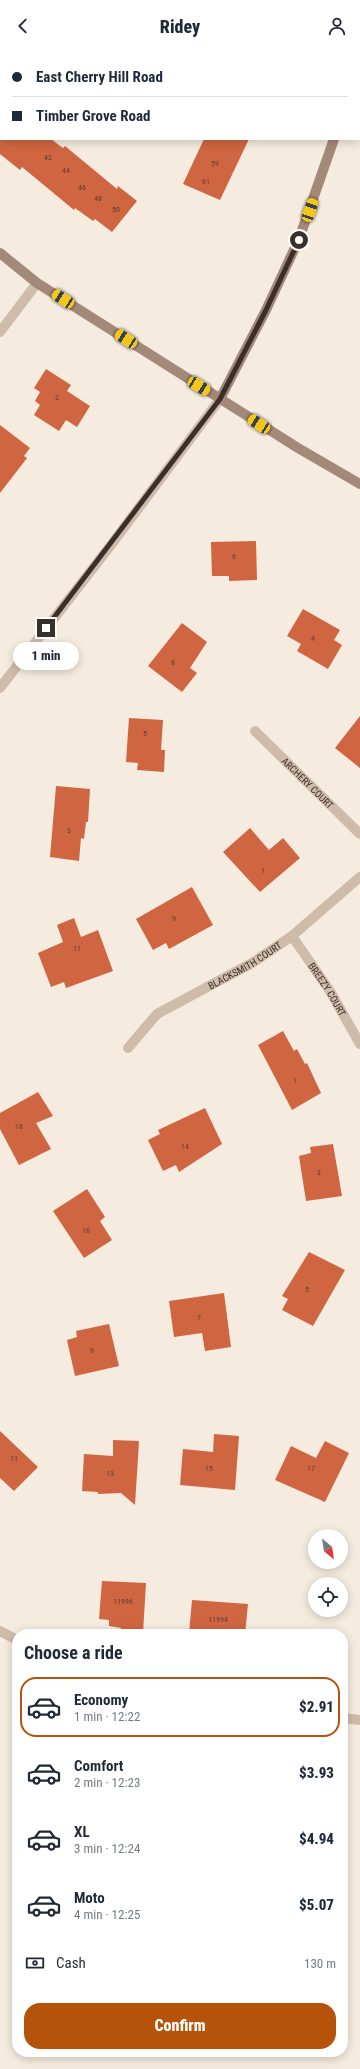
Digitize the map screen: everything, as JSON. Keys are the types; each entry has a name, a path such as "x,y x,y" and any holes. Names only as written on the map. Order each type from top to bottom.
{"main road":[{"path":"220,399 266,310 299,240 334,140"},
{"path":"0,253 37,283 298,448 360,484"}],"street":[{"path":"0,332 37,283"},
{"path":"0,688 111,545 220,399"},
{"name":"ARCHERY COURT","path":"255,731 360,834"},
{"name":"BLACKSMITH COURT","path":"128,1048 158,1014 252,963 292,936 360,878"},
{"name":"BREEZY COURT","path":"292,936 330,991 360,1044"},
{"path":"0,1631 12,1637"},
{"path":"348,1719 360,1720"}],"building":[{"path":"0,140 52,140 63,148 65,146 117,189 118,186 137,201 112,232 95,219 93,221 75,208 74,210 22,167 20,170 0,154"},
{"path":"204,140 249,140 220,200 183,184"},
{"path":"46,369 71,385 67,391 90,406 77,427 66,420 59,431 34,415 40,405 35,401 40,392 34,388"},
{"path":"0,425 30,448 24,456 27,458 0,493"},
{"path":"256,541 257,580 229,581 229,576 212,576 211,542"},
{"path":"303,609 340,630 334,640 342,645 328,669 297,651 301,644 287,636"},
{"path":"182,623 207,642 190,668 197,673 182,692 148,666"},
{"path":"360,716 360,768 335,748"},
{"path":"129,718 163,720 161,750 165,750 164,772 137,770 138,763 126,762"},
{"path":"56,786 90,789 88,822 86,822 84,839 81,838 79,861 50,857"},
{"path":"250,828 269,850 283,838 300,858 260,892 223,852"},
{"path":"192,887 213,925 169,949 166,943 153,950 136,919"},
{"path":"74,918 81,937 98,930 113,971 66,988 64,982 51,987 38,953 63,942 57,925"},
{"path":"283,1031 294,1051 297,1049 305,1064 307,1063 321,1093 292,1110 258,1045"},
{"path":"38,1092 53,1116 36,1123 51,1149 19,1165 0,1129 0,1113"},
{"path":"205,1108 222,1144 179,1172 176,1165 163,1171 148,1140 160,1134 158,1130"},
{"path":"333,1144 342,1196 306,1201 299,1156 311,1153 310,1147"},
{"path":"87,1189 105,1217 100,1221 112,1240 84,1258 53,1211"},
{"path":"309,1252 345,1270 313,1326 282,1310 288,1299 282,1296"},
{"path":"224,1293 231,1347 205,1351 202,1333 174,1337 169,1301"},
{"path":"109,1324 119,1366 75,1376 67,1340 77,1337 76,1331"},
{"path":"0,1431 38,1467 14,1491 0,1478"},
{"path":"214,1434 239,1436 235,1490 180,1485 183,1449 213,1452"},
{"path":"113,1440 139,1441 135,1505 121,1493 98,1494 98,1492 82,1491 84,1454 113,1456"},
{"path":"325,1441 349,1453 325,1502 275,1480 291,1446 316,1458"},
{"path":"102,1581 146,1583 143,1629 121,1629 109,1626 109,1620 99,1619"},
{"path":"192,1600 248,1604 246,1629 189,1629"}],"route":[{"path":"46,628 111,545 220,399 266,310 299,240"}]}
